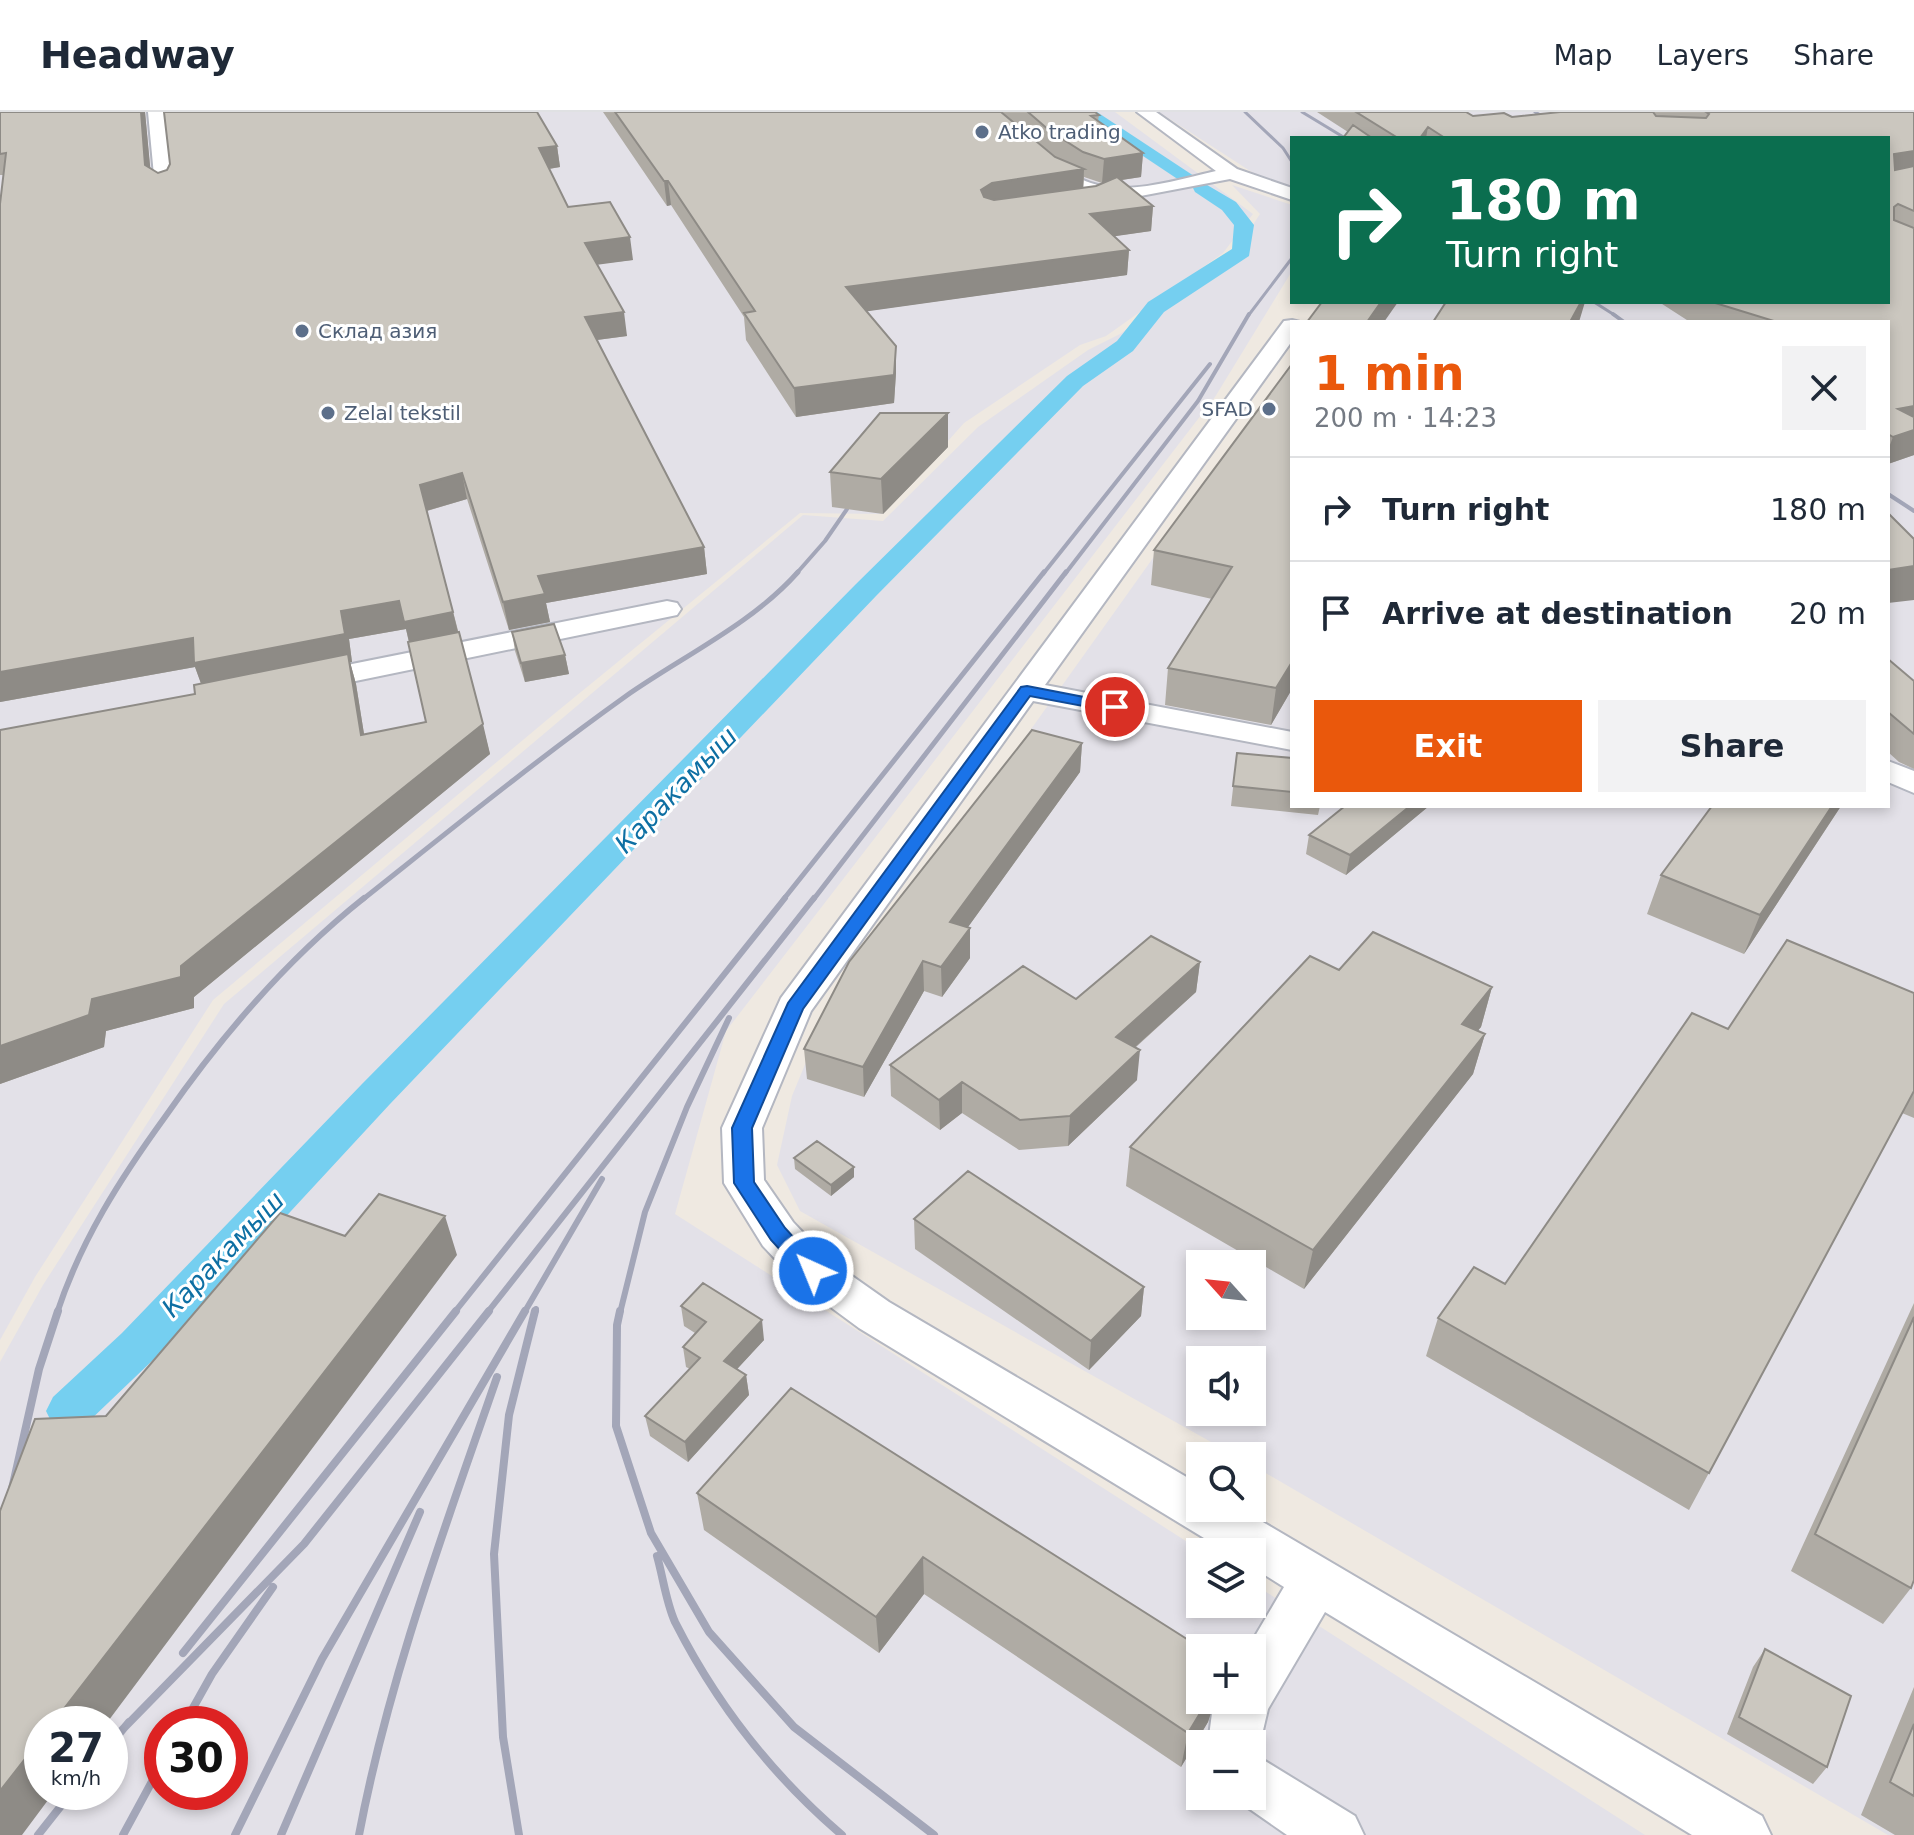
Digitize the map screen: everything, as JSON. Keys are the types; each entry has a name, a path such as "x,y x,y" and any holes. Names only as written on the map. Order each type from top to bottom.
{"street":[{"path":"156,112 164,186"},
{"path":"987,112 1075,183 1115,193"},
{"path":"1145,112 1231,173 1290,193"},
{"path":"1080,204 1115,193 1154,189 1231,173"},
{"path":"1290,332 1269,372 1027,691 794,1007 742,1128 744,1183 778,1234 813,1271 874,1315 1743,1835"},
{"path":"279,688 667,609"},
{"path":"1027,691 1290,741"},
{"path":"1890,771 1914,783"},
{"path":"1266,1666 1317,1578"},
{"path":"1266,1790 1336,1835"}],"shaded area":[{"path":"0,112 1115,112 1253,214 1223,253 1106,336 1080,345 964,423 883,514 800,513 213,1000 35,1277 0,1340"},
{"path":"1159,112 1914,112 1914,1835 1888,1835 1266,1473 1266,1442 1211,1442 800,1211 777,1165 792,1096 823,1021 1290,366 1290,808 1890,808 1890,320 1322,320 1334,304 1890,304 1890,136 1290,136 1290,186 1261,178"},
{"path":"1232,185 1290,204 1290,274 1215,397 726,1031 675,1214 1186,1541 1186,1618 1266,1618 1266,1592 1645,1835 0,1835 0,1362 43,1285 224,1004 803,515 883,521 978,427 1088,350 1120,334 1235,252 1260,214"}],"building":[{"path":"0,112 141,112 145,165 158,173 167,170 170,164 164,112 537,112 557,146 539,148 568,207 610,202 630,237 585,243 624,312 585,317 704,547 538,576 545,594 503,602 462,473 420,485 453,612 404,622 399,601 341,611 345,634 194,663 193,638 0,672 0,204 6,153 0,154"},
{"path":"615,112 1001,112 1055,157 1084,169 992,183 981,190 984,197 994,200 1096,186 1117,177 1153,206 1090,214 1129,250 846,287 896,346 894,375 794,388 744,313 755,311 668,181 664,181"},
{"path":"1028,112 1095,112 1099,115 1091,116 1143,153 1104,159 1083,152 1050,131"},
{"path":"1356,112 1466,112 1473,116 1504,113 1512,117 1560,112 1653,112 1656,116 1706,118 1709,114 1706,112 1914,112 1914,151 1894,154 1895,170 1914,166 1914,211 1898,204 1894,207 1894,220 1914,228 1914,406 1898,409 1914,417 1914,430 1890,435 1890,320 1770,320 1718,304 1890,304 1890,136 1442,136 1428,127 1421,136 1395,136"},
{"path":"1353,125 1369,136 1345,136"},
{"path":"1320,304 1380,304 1368,320 1308,320"},
{"path":"1445,304 1580,304 1571,320 1434,320"},
{"path":"1290,367 1290,665 1276,688 1168,668 1232,567 1154,550"},
{"path":"880,413 948,413 881,479 830,472"},
{"path":"1890,515 1914,539 1914,566 1890,570"},
{"path":"554,624 565,655 521,663 512,632"},
{"path":"459,632 483,724 181,966 181,977 92,999 89,1015 0,1046 0,730 195,694 194,685 348,654 361,735 426,722 408,642"},
{"path":"1890,661 1914,681 1914,734 1890,714"},
{"path":"1032,730 1082,743 950,922 970,928 941,967 923,961 863,1067 804,1049 849,962"},
{"path":"1237,753 1290,758 1290,792 1233,786"},
{"path":"1343,808 1408,808 1350,855 1309,835"},
{"path":"1711,808 1831,808 1760,915 1661,875"},
{"path":"1373,932 1492,987 1462,1024 1485,1034 1313,1250 1130,1147 1310,956 1339,970"},
{"path":"1151,936 1200,962 1116,1037 1140,1050 1070,1116 1020,1120 962,1082 939,1100 890,1065 1023,966 1076,999"},
{"path":"1787,940 1914,993 1914,1091 1709,1473 1438,1318 1474,1267 1505,1284 1692,1013 1728,1029"},
{"path":"817,1141 854,1167 831,1185 794,1158"},
{"path":"968,1171 1144,1287 1091,1341 914,1219"},
{"path":"379,1194 445,1216 66,1706 24,1706 24,1760 0,1791 0,1511 35,1419 106,1416 280,1213 345,1236"},
{"path":"703,1283 762,1320 724,1361 746,1375 685,1442 645,1416 700,1358 683,1347 706,1322 681,1306"},
{"path":"1914,1317 1914,1580 1911,1588 1815,1534"},
{"path":"791,1388 1186,1638 1186,1714 1200,1714 1186,1732 923,1557 876,1617 697,1493"},
{"path":"1765,1649 1851,1696 1827,1767 1739,1717"},
{"path":"1914,1724 1914,1796 1890,1782"}],"waterway":[{"name":"Каракамыш","path":"1085,112 1185,176"},
{"name":"Каракамыш","path":"69,1411 138,1346 376,1094 866,590 1075,381 1125,346 1156,307 1242,252 1244,225 1229,206 1202,188"}],"railway":[{"path":"1245,112 1283,148 1290,159"},
{"path":"1302,112 1342,136"},
{"path":"1535,112 1577,136"},
{"path":"1248,316 1290,261"},
{"path":"1597,304 1614,315"},
{"path":"1065,574 1198,401 1249,314"},
{"path":"1614,315 1621,320"},
{"path":"1043,574 1210,364"},
{"path":"1890,495 1914,511"},
{"path":"796,574 825,541 847,509"},
{"path":"362,900 492,796 626,696 760,608 798,572"},
{"path":"783,900 1044,572"},
{"path":"813,900 1066,572"},
{"path":"57,1313 78,1260 103,1211 187,1087 232,1028 282,973 364,898"},
{"path":"454,1313 785,898"},
{"path":"487,1313 814,898"},
{"path":"620,1313 645,1212 687,1107 729,1018"},
{"path":"524,1313 602,1179"},
{"path":"535,1313 536,1309"},
{"path":"12,1489 39,1369 58,1311"},
{"path":"183,1653 456,1311"},
{"path":"128,1724 304,1544 489,1311"},
{"path":"235,1835 322,1659 525,1311"},
{"path":"519,1835 503,1737 494,1554 509,1415 535,1311"},
{"path":"620,1311 617,1325 616,1426 651,1533 709,1632 794,1727 934,1835"},
{"path":"359,1835 371,1776 402,1660 497,1377"},
{"path":"281,1835 420,1512"},
{"path":"657,1556 675,1622 709,1681 770,1763 842,1835"},
{"path":"194,1706 212,1674 273,1587"},
{"path":"123,1835 144,1796"},
{"path":"38,1835 58,1810"}],"place":[{"name":"Atko trading","path":"982,132"},
{"name":"Склад азия","path":"302,331"},
{"name":"SFAD","path":"1269,409"},
{"name":"Zelal tekstil","path":"328,413"}],"route":[{"path":"813,1271 778,1234 744,1183 742,1128 794,1007 1027,691 1115,707"}]}
